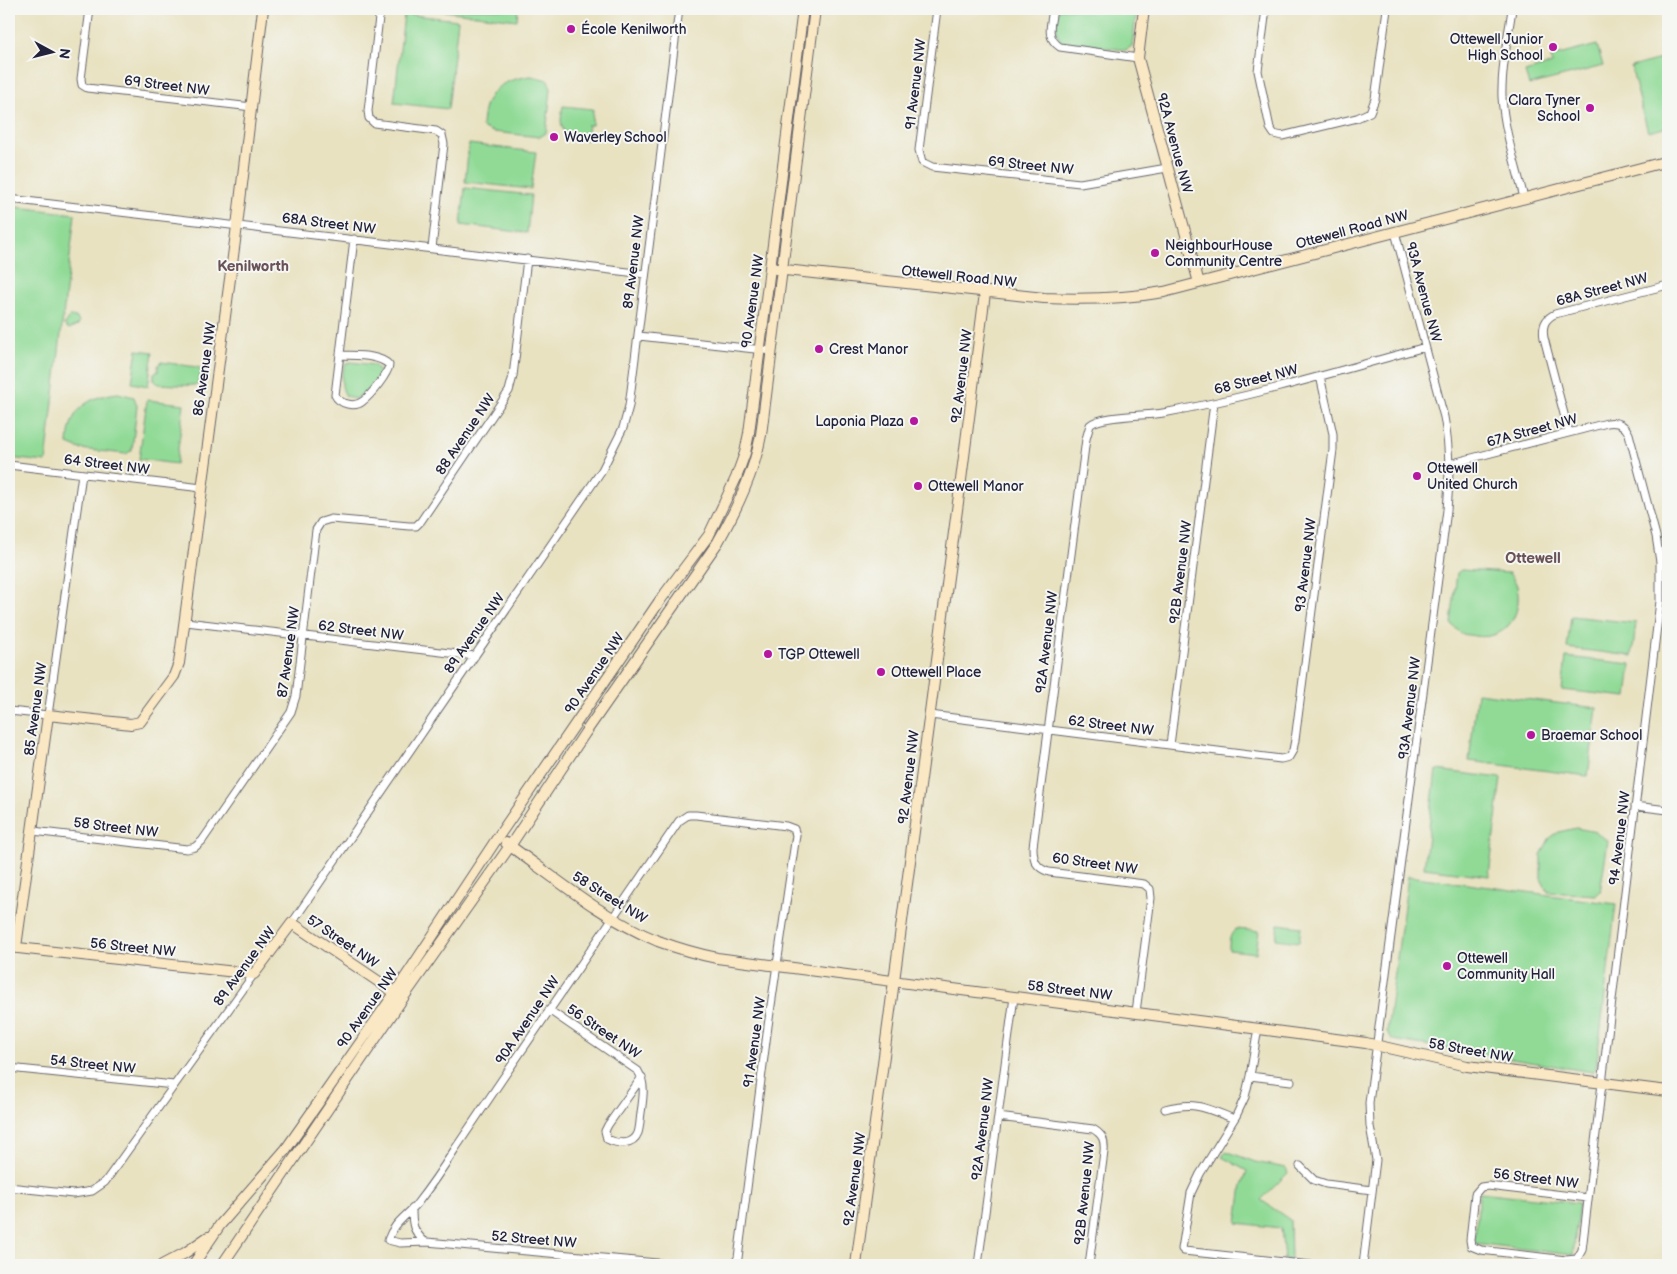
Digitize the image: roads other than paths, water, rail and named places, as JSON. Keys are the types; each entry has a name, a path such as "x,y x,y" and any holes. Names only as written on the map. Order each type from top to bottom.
{"street":[{"name":"69 Street NW","path":"90,9 82,85 87,88 252,107"},
{"name":"86 Avenue NW","path":"48,715 131,724 140,722 174,676 179,663 186,622 237,226 263,9"},
{"path":"380,9 368,111 369,118 374,123 436,131 442,136 444,144 432,248"},
{"name":"89 Avenue NW","path":"9,1187 73,1194 92,1191 105,1182 292,923 602,470 623,428 629,406 678,9"},
{"name":"90 Avenue NW","path":"223,1265 399,995 498,837 661,599 709,535 733,485 745,453 749,433 803,9"},
{"name":"90 Avenue NW","path":"193,1265 216,1230 286,1149 510,846 585,733 718,542 730,521 750,476 761,438 815,9"},
{"name":"91 Avenue NW","path":"922,162 919,150 937,9"},
{"path":"1053,9 1050,36 1054,43 1060,47 1138,58"},
{"name":"92A Avenue NW","path":"1144,9 1138,58 1198,283"},
{"path":"1266,9 1258,71 1270,128 1274,134 1282,136 1358,118 1370,112 1375,99 1387,9"},
{"path":"1512,9 1503,72 1502,99 1506,128 1524,198"},
{"name":"Ottewell Road NW","path":"770,268 985,293 1086,300 1138,296 1198,283 1668,161"},
{"name":"69 Street NW","path":"922,162 932,167 1080,183 1167,168"},
{"name":"68A Street NW","path":"9,199 646,274"},
{"name":"93A Avenue NW","path":"1363,1265 1376,1160 1368,1111 1447,510 1449,464 1445,424 1395,232"},
{"path":"340,356 376,358 385,361 389,365 381,380 363,402 341,403 335,395 354,239"},
{"name":"88 Avenue NW","path":"321,522 331,519 416,526 421,521 509,392 513,376 527,259"},
{"name":"68A Street NW","path":"1569,433 1544,338 1545,322 1555,314 1668,284"},
{"name":"92 Avenue NW","path":"856,1265 985,293"},
{"path":"639,336 772,351"},
{"name":"68 Street NW","path":"1091,423 1100,419 1162,413 1214,402 1320,376 1425,347"},
{"name":"93 Avenue NW","path":"1289,757 1295,740 1333,450 1333,434 1320,376"},
{"name":"92B Avenue NW","path":"1170,745 1214,402"},
{"name":"92A Avenue NW","path":"1036,864 1033,858 1033,847 1086,439 1091,423"},
{"name":"67A Street NW","path":"1449,464 1607,423 1621,424"},
{"name":"94 Avenue NW","path":"1577,1259 1582,1250 1660,601 1661,577 1653,524 1629,434 1621,424"},
{"name":"64 Street NW","path":"9,465 202,488"},
{"name":"85 Avenue NW","path":"12,947 33,831 82,474"},
{"name":"87 Avenue NW","path":"195,847 202,841 291,712 296,696 316,530 321,522"},
{"name":"62 Street NW","path":"186,622 474,656"},
{"path":"9,711 48,715"},
{"name":"62 Street NW","path":"930,715 1280,759 1289,757"},
{"path":"1635,806 1668,810"},
{"name":"91 Avenue NW","path":"688,815 786,826 794,829 796,835 768,1026 738,1258 733,1265"},
{"name":"90A Avenue NW","path":"388,1240 392,1229 412,1209 441,1170 679,821 688,815"},
{"name":"58 Street NW","path":"33,831 186,849 195,847"},
{"name":"58 Street NW","path":"498,837 614,918 658,941 687,951 717,958 1258,1028 1377,1046 1467,1066 1668,1091"},
{"name":"60 Street NW","path":"1036,864 1049,872 1144,884 1150,889 1151,898 1136,1012"},
{"name":"57 Street NW","path":"292,923 399,995"},
{"name":"56 Street NW","path":"12,947 254,974"},
{"name":"92A Avenue NW","path":"978,1265 1014,997"},
{"name":"56 Street NW","path":"549,1010 638,1071 642,1077 644,1095 638,1134 631,1141 623,1143 612,1142 607,1139 606,1131 608,1125 642,1077"},
{"path":"1258,1028 1245,1097 1191,1193 1182,1249 1184,1251 1259,1263 1311,1265"},
{"name":"54 Street NW","path":"9,1068 174,1085"},
{"path":"1250,1076 1291,1081"},
{"path":"1165,1109 1180,1105 1198,1105 1234,1119"},
{"name":"92B Avenue NW","path":"998,1117 1093,1129 1103,1137 1105,1143 1089,1265"},
{"path":"1300,1166 1314,1180 1326,1184 1372,1190"},
{"name":"56 Street NW","path":"1577,1259 1566,1260 1481,1250 1473,1247 1470,1240 1475,1194 1481,1187 1488,1186 1588,1198"},
{"path":"412,1209 412,1222 416,1233 425,1242"},
{"path":"162,1265 199,1244 216,1230"},
{"name":"52 Street NW","path":"388,1240 400,1243 425,1242 679,1265"}],"place":[{"name":"École Kenilworth","path":"571,29"},
{"name":"Ottewell Junior High School","path":"1553,47"},
{"name":"Clara Tyner School","path":"1590,108"},
{"name":"Waverley School","path":"554,137"},
{"name":"NeighbourHouse Community Centre","path":"1155,253"},
{"name":"Crest Manor","path":"819,349"},
{"name":"Laponia Plaza","path":"914,421"},
{"name":"Ottewell United Church","path":"1417,476"},
{"name":"Ottewell Manor","path":"918,486"},
{"name":"TGP Ottewell","path":"768,654"},
{"name":"Ottewell Place","path":"881,672"},
{"name":"Braemar School","path":"1531,735"},
{"name":"Ottewell Community Hall","path":"1447,966"}],"district":[{"name":"Kenilworth","path":"253,266"},
{"name":"Ottewell","path":"1533,558"}]}
